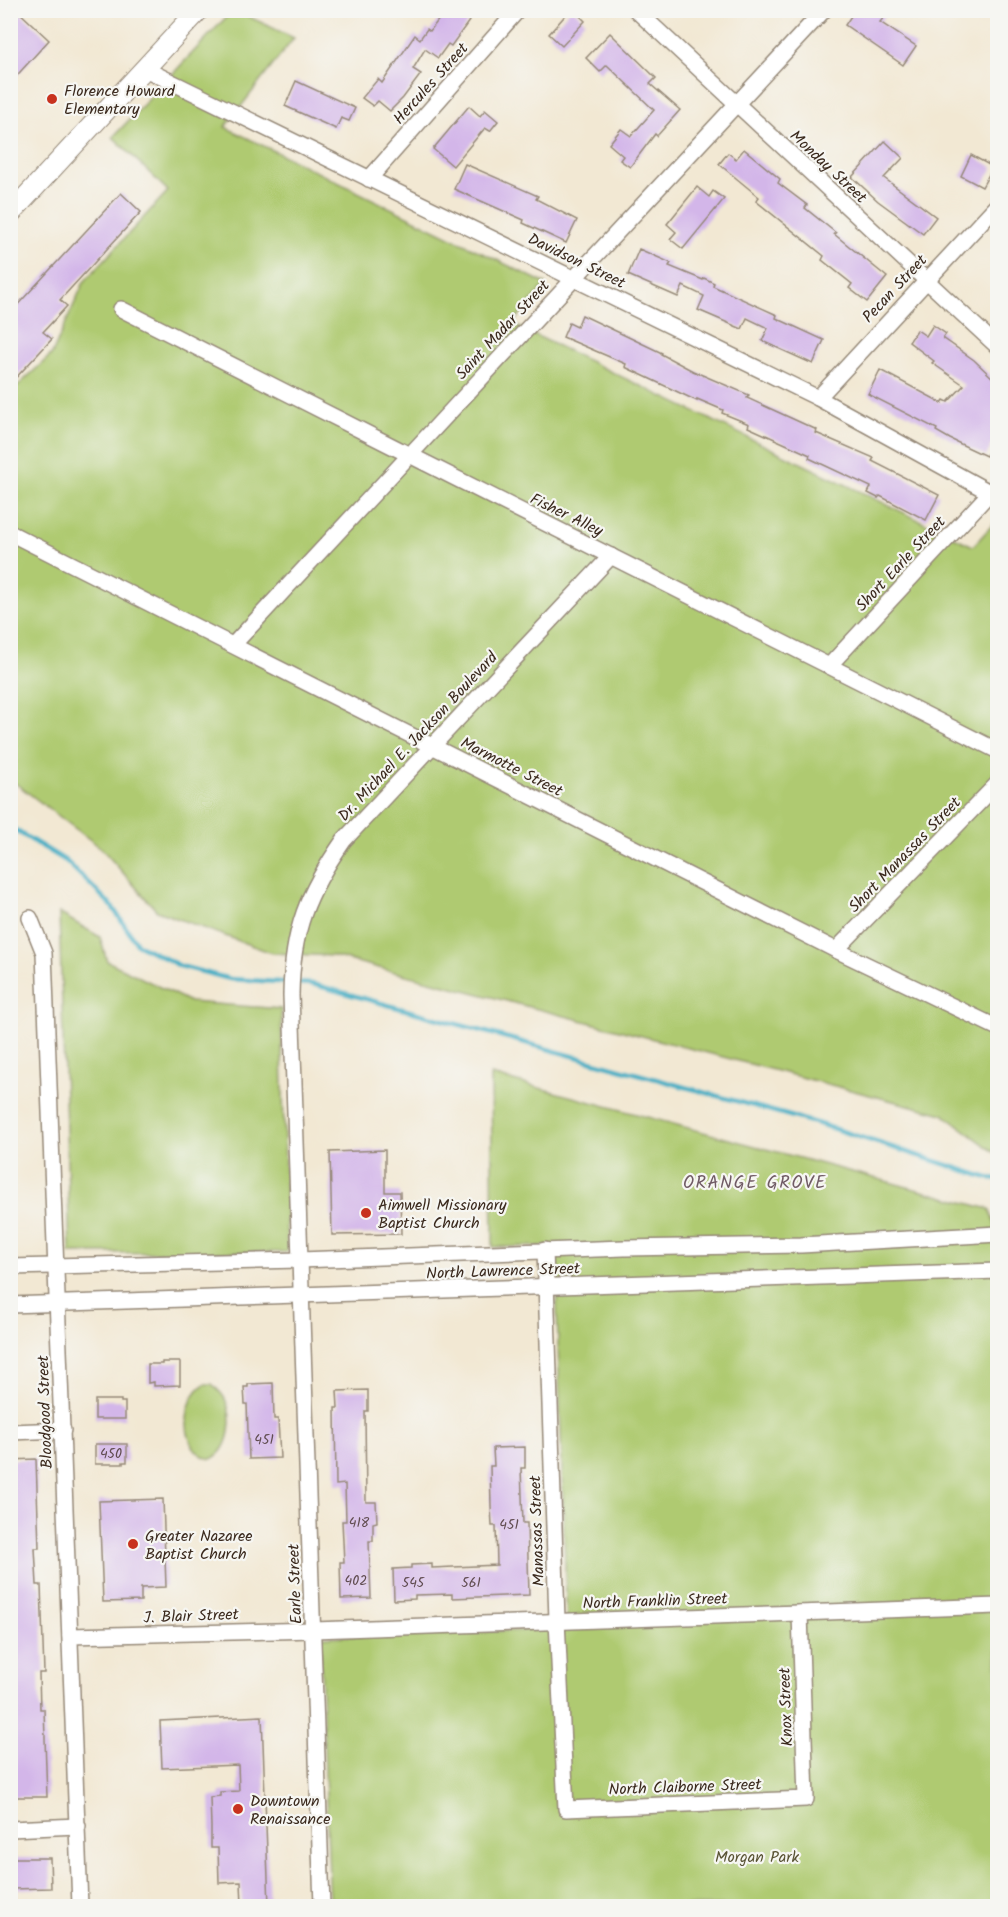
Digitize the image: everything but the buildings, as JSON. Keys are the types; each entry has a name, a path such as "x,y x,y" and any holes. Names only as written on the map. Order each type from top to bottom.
{"main road":[{"path":"10,214 198,10"}],"street":[{"name":"Hercules Street","path":"369,179 519,10"},
{"name":"Monday Street","path":"636,10 998,347"},
{"name":"Saint Madar Street","path":"232,645 824,10"},
{"name":"Davidson Street","path":"145,69 818,398 993,488"},
{"name":"Pecan Street","path":"818,398 998,204"},
{"name":"Fisher Alley","path":"121,309 998,751"},
{"name":"Short Earle Street","path":"829,666 993,488"},
{"name":"Marmotte Street","path":"10,533 836,950 998,1028"},
{"name":"Dr. Michael E. Jackson Boulevard","path":"300,1260 291,966 297,929 312,891 344,840 611,556"},
{"name":"Short Manassas Street","path":"836,950 998,783"},
{"name":"Bloodgood Street","path":"30,918 44,953 81,1906"},
{"name":"North Lawrence Street","path":"10,1267 300,1260 545,1250 801,1245 998,1234"},
{"name":"Manassas Street","path":"545,1250 557,1620 566,1809"},
{"name":"Earle Street","path":"300,1260 314,1630 321,1906"},
{"name":"North Lawrence Street","path":"10,1305 998,1271"},
{"path":"10,1432 63,1430"},
{"name":"North Franklin Street","path":"314,1630 998,1606"},
{"name":"Knox Street","path":"800,1614 806,1799"},
{"name":"J. Blair Street","path":"70,1636 314,1630"},
{"name":"North Claiborne Street","path":"566,1809 806,1799"},
{"path":"10,1829 78,1826"}],"green space":[{"path":"232,11 237,11 294,38 225,127 546,284 512,324 973,546 997,520 997,1154 943,1114 333,956 272,953 157,911 101,848 11,780 10,393 52,354 84,282 168,191 113,137"},
{"path":"59,913 100,937 107,961 190,1002 281,1009 287,1252 70,1253"},
{"name":"Morgan Park","path":"491,1075 989,1209 998,1231 997,1906 330,1906 320,1637 567,1629 555,1246 493,1247"},
{"path":"205,1384 212,1384 225,1399 230,1424 227,1441 218,1455 211,1459 201,1454 193,1446 187,1424 191,1401"}],"waterway":[{"path":"10,827 66,861 111,905 137,944 180,966 230,979 312,984 819,1124 988,1178 998,1179"}],"place":[{"name":"Florence Howard Elementary","path":"52,99"},
{"name":"Aimwell Missionary Baptist Church","path":"366,1213"},
{"name":"Greater Nazaree Baptist Church","path":"133,1544"},
{"name":"Downtown Renaissance","path":"238,1809"}],"district":[{"name":"ORANGE GROVE","path":"755,1182"}]}
